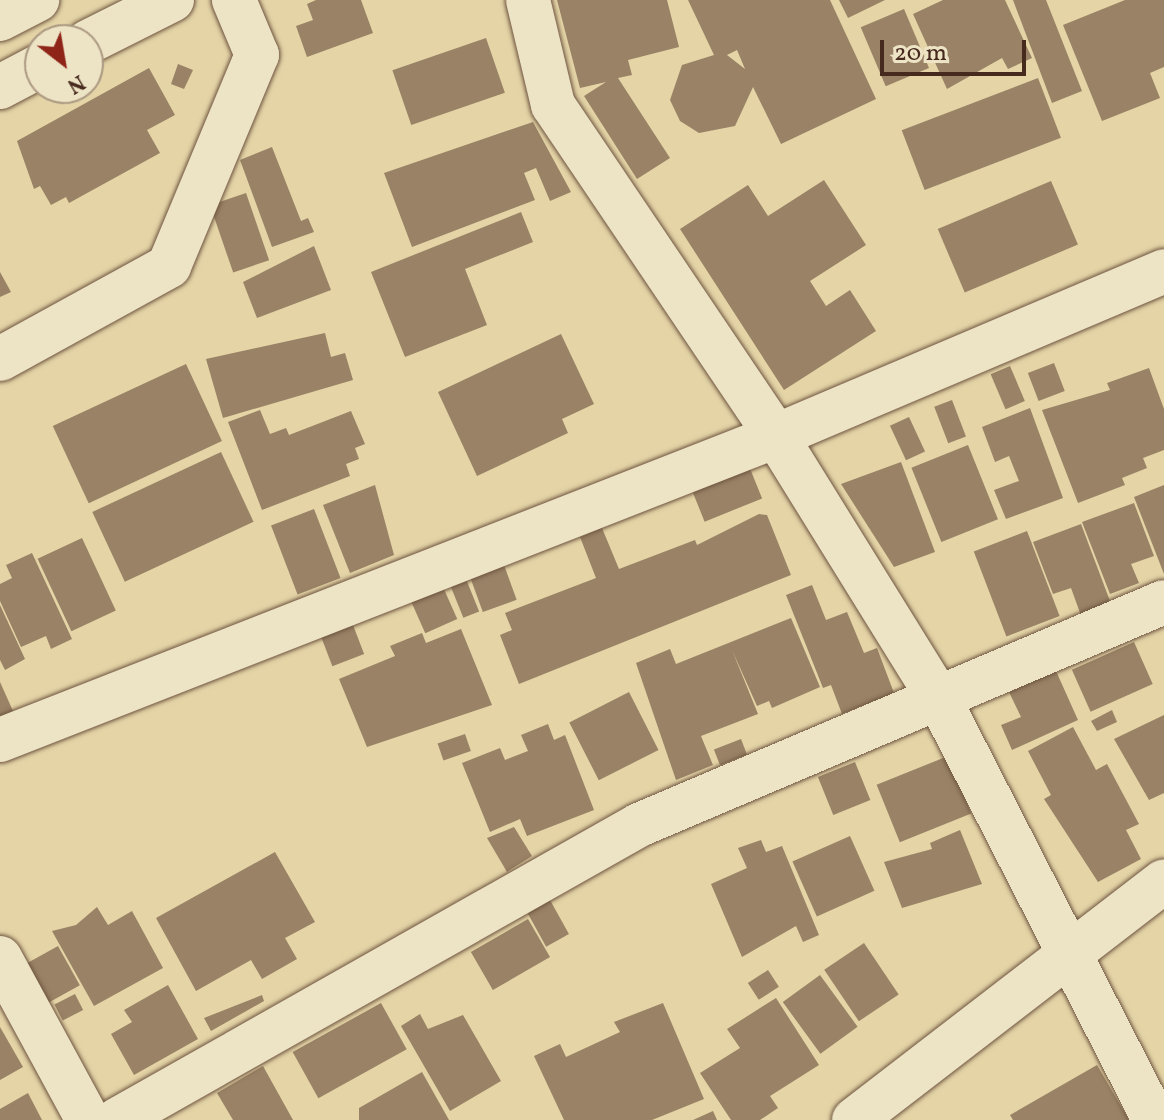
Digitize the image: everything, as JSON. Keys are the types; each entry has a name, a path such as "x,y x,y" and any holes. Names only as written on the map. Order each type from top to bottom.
{"street":[{"path":"0,19 37,0"},
{"path":"104,34 172,0"},
{"path":"0,359 169,266 257,55 234,0"},
{"path":"528,0 553,105 776,436 938,697 1073,956 1154,1120"},
{"path":"0,87 24,74"},
{"path":"0,740 776,436 1164,271"},
{"path":"117,1120 639,825 1164,602"},
{"path":"854,1120 1073,956 1164,881"},
{"path":"0,958 88,1120"}],"building":[{"path":"316,0 361,0 373,33 307,57 296,26 313,20 307,4"},
{"path":"557,0 667,0 679,47 628,60 632,75 618,78 670,158 637,179 584,96 606,82 580,88"},
{"path":"688,0 830,0 876,99 781,144 753,87 735,126 699,133 680,121 670,100 682,65 714,55","holes":["737,50 745,69 727,55"]},
{"path":"839,0 885,0 848,18"},
{"path":"943,0 1005,0 1032,58 1008,69 1002,58 947,89 913,14"},
{"path":"1013,0 1046,0 1082,91 1052,103"},
{"path":"1125,0 1164,0 1164,67 1150,73 1160,98 1102,121 1063,25"},
{"path":"904,9 929,68 886,86 861,27"},
{"path":"486,38 505,93 411,125 392,70"},
{"path":"178,64 193,70 184,89 171,84"},
{"path":"149,68 175,115 147,130 160,153 69,203 66,197 51,205 40,186 34,189 17,141 84,104 104,104 104,93"},
{"path":"1038,78 1061,138 925,190 902,130"},
{"path":"533,122 571,192 550,201 536,168 524,173 535,200 412,247 384,173"},
{"path":"272,147 301,221 308,218 314,232 272,247 240,160"},
{"path":"824,180 866,245 810,281 826,306 850,290 876,331 784,390 680,229 748,185 768,216"},
{"path":"1051,181 1078,245 965,293 938,229"},
{"path":"246,193 269,260 233,273 210,205"},
{"path":"521,212 533,242 465,269 487,325 405,357 371,272"},
{"path":"314,246 331,290 257,318 243,282"},
{"path":"0,272 11,292 0,297"},
{"path":"325,333 331,357 345,353 353,380 223,418 206,359"},
{"path":"561,334 594,404 562,419 568,433 477,476 438,392"},
{"path":"1054,363 1065,391 1039,401 1028,373"},
{"path":"186,364 222,441 89,503 53,426"},
{"path":"1010,366 1025,401 1006,409 991,374"},
{"path":"1149,368 1164,409 1164,450 1143,458 1147,468 1122,478 1125,485 1078,503 1042,410 1110,390 1107,383"},
{"path":"952,400 966,436 948,443 934,407"},
{"path":"1030,408 1063,498 1006,519 994,490 1019,481 1009,456 995,462 982,427"},
{"path":"260,410 270,434 286,428 289,435 351,411 365,444 355,448 359,459 346,464 350,476 262,510 228,422"},
{"path":"909,417 925,451 906,460 890,426"},
{"path":"968,445 998,519 941,542 911,468"},
{"path":"221,452 254,522 125,582 92,512"},
{"path":"901,462 935,552 894,567 841,484"},
{"path":"749,466 762,498 705,522 692,489"},
{"path":"375,485 394,555 350,573 323,505"},
{"path":"1164,485 1164,574 1134,497"},
{"path":"1134,503 1154,556 1131,564 1139,583 1110,594 1082,522"},
{"path":"314,509 341,578 298,595 271,525"},
{"path":"759,514 767,515 791,575 519,684 500,635 512,630 505,613 596,578 580,537 602,528 619,569 695,540 697,545"},
{"path":"1081,524 1113,609 1083,621 1071,588 1053,594 1033,542"},
{"path":"1027,531 1060,616 1006,636 974,551"},
{"path":"82,538 116,611 71,631 38,559"},
{"path":"32,553 72,639 51,649 46,636 21,647 0,601 0,584 12,578 6,565"},
{"path":"504,565 517,600 483,612 470,577"},
{"path":"466,579 479,611 463,618 450,585"},
{"path":"812,585 826,620 847,612 864,653 877,648 894,693 842,714 831,685 823,688 786,595"},
{"path":"443,587 457,619 425,633 411,601"},
{"path":"0,605 25,659 5,670 0,660"},
{"path":"791,618 820,687 772,708 769,701 757,706 732,650 758,714 701,736 713,765 676,780 636,663 670,649 676,664"},
{"path":"353,625 364,654 332,666 321,637"},
{"path":"461,629 492,705 367,747 339,679 395,656 390,646 422,633 426,643"},
{"path":"1134,642 1153,684 1091,712 1072,670"},
{"path":"1056,671 1078,720 1012,750 1001,725 1021,717 1009,692"},
{"path":"0,682 13,711 0,717"},
{"path":"629,692 659,750 599,780 569,722"},
{"path":"1112,710 1117,722 1097,731 1091,721"},
{"path":"1164,715 1164,793 1149,800 1114,739"},
{"path":"548,724 554,740 565,735 594,810 527,836 520,819 490,832 462,763 500,748 505,760 528,751 521,735"},
{"path":"1073,727 1096,770 1107,764 1139,824 1126,830 1141,859 1098,882 1044,799 1051,795 1028,751"},
{"path":"465,734 471,751 443,760 438,743"},
{"path":"741,739 747,755 720,765 714,749"},
{"path":"948,756 971,813 900,842 877,785"},
{"path":"855,762 870,800 833,815 818,777"},
{"path":"514,827 532,856 507,872 487,838"},
{"path":"960,830 982,884 902,908 884,862 932,849 930,843"},
{"path":"850,836 874,891 817,916 792,862"},
{"path":"761,840 766,852 782,846 819,935 803,942 796,926 742,957 711,884 747,868 738,848"},
{"path":"275,852 315,922 285,938 297,959 262,979 251,960 196,991 156,918"},
{"path":"550,900 569,934 546,947 527,913"},
{"path":"97,907 108,925 132,911 163,968 94,1006 52,931 76,925"},
{"path":"528,919 550,957 493,990 471,952"},
{"path":"864,943 899,994 859,1021 824,970"},
{"path":"58,946 80,985 47,1003 26,964"},
{"path":"768,970 779,987 759,1000 748,983"},
{"path":"820,975 858,1027 820,1054 783,1002"},
{"path":"168,985 198,1039 134,1075 111,1034 132,1022 124,1010"},
{"path":"75,994 83,1010 63,1020 55,1004"},
{"path":"262,995 264,1001 211,1031 204,1018"},
{"path":"776,998 819,1065 770,1096 778,1108 760,1120 731,1120 700,1073 740,1048 727,1029"},
{"path":"381,1003 407,1049 318,1098 293,1052"},
{"path":"663,1003 704,1099 652,1120 564,1120 534,1056 560,1044 566,1057 620,1032 614,1022"},
{"path":"420,1014 428,1029 463,1015 501,1081 450,1111 401,1026"},
{"path":"0,1027 23,1067 0,1080"},
{"path":"1097,1065 1129,1120 1013,1120 1010,1115"},
{"path":"263,1066 293,1120 233,1120 217,1093"},
{"path":"422,1072 449,1120 359,1120 359,1108"},
{"path":"28,1093 42,1120 0,1120 0,1109"},
{"path":"713,1111 717,1120 693,1120"}]}
